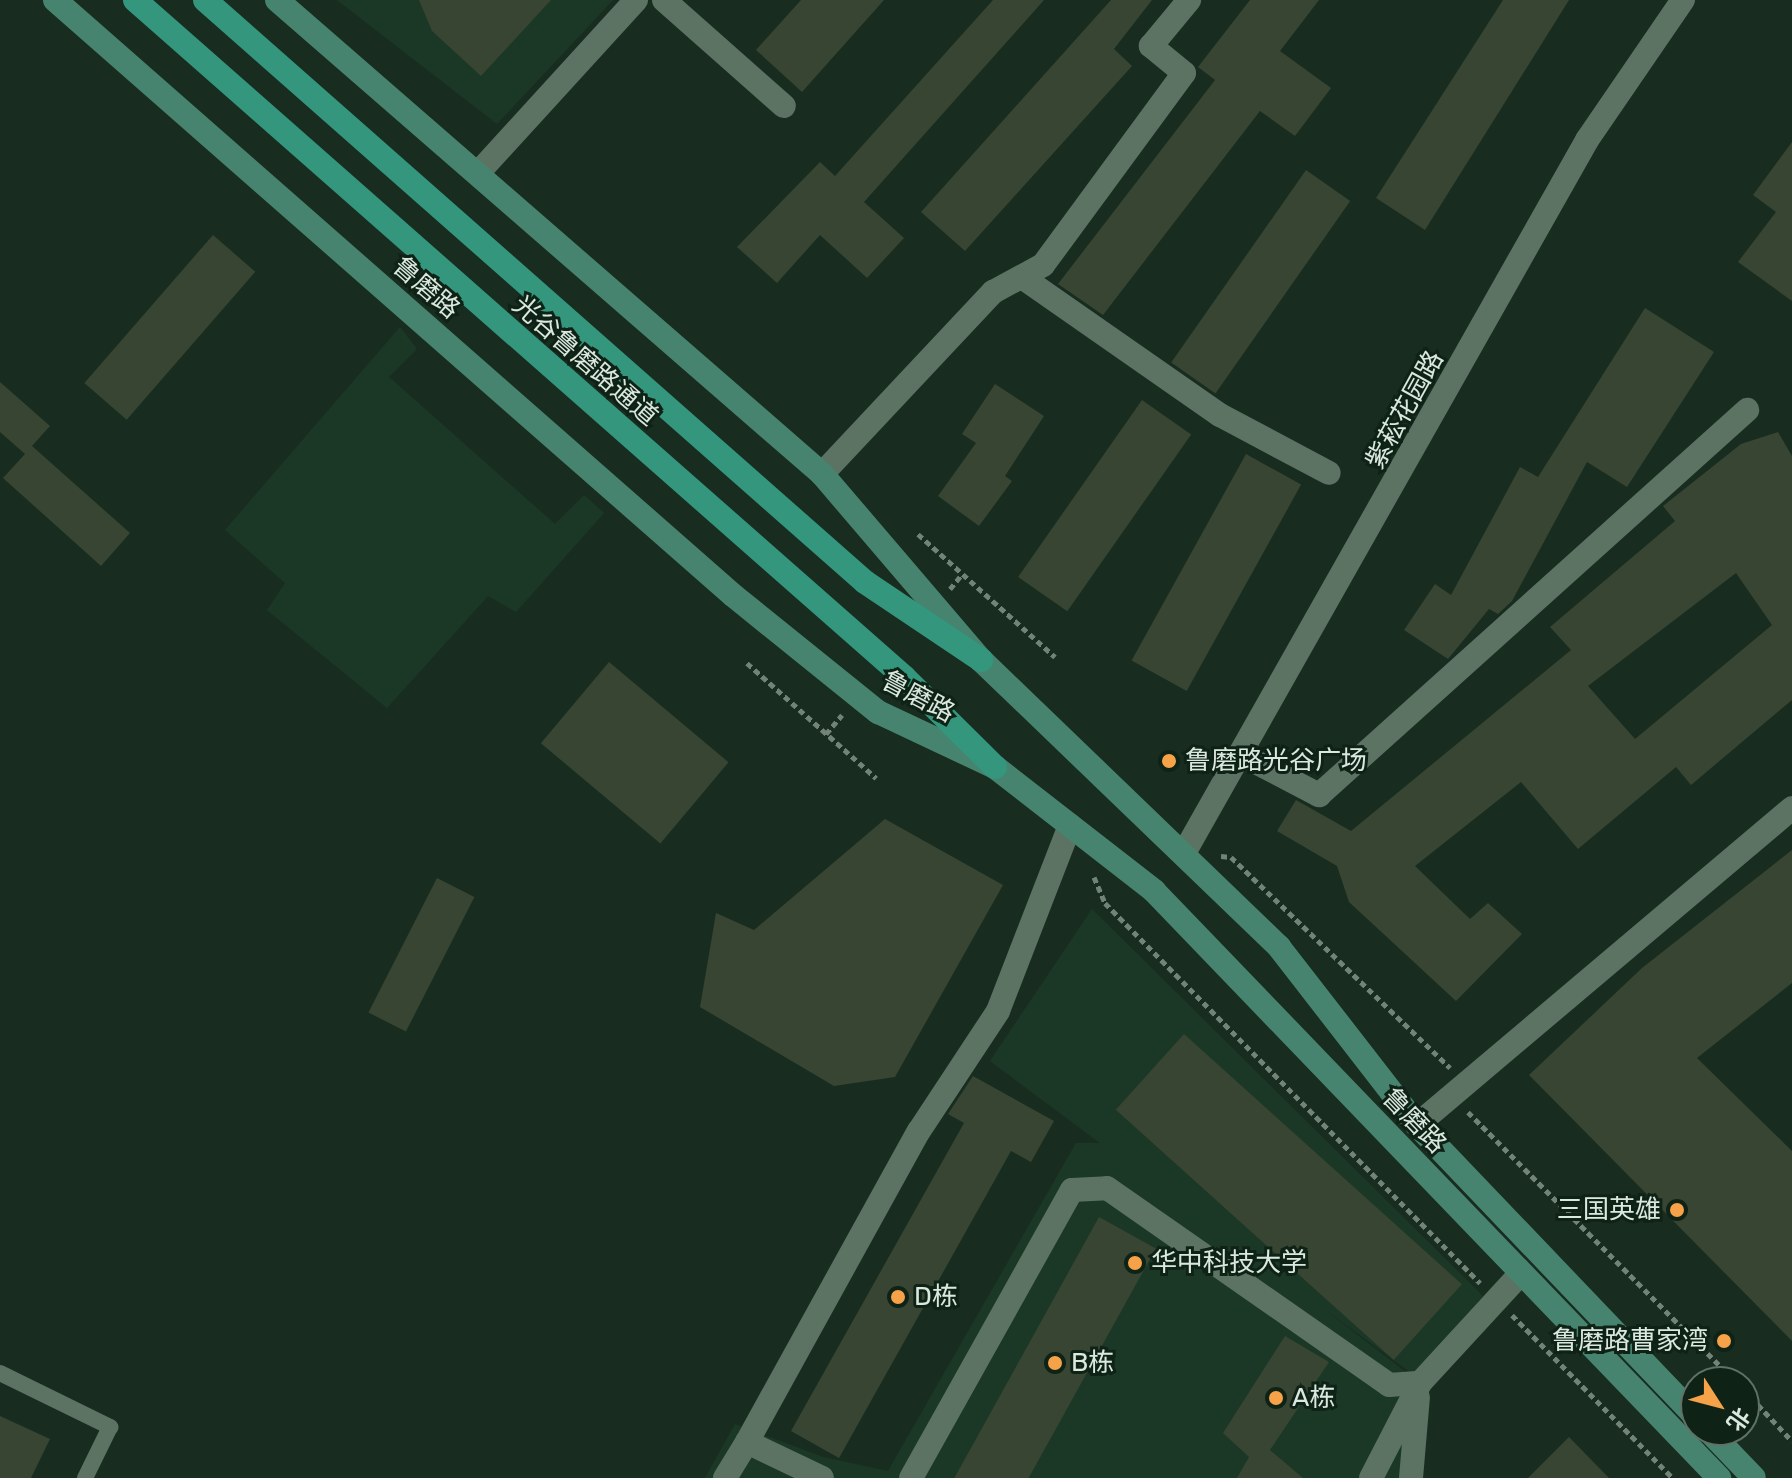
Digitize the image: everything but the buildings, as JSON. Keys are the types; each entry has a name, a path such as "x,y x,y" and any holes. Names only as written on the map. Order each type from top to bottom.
{"main road":[{"name":"鲁磨路","path":"55,0 734,596 878,712 995,767 1154,891 1719,1478"},
{"path":"75,0 88,26"},
{"name":"光谷鲁磨路通道","path":"135,0 904,677 995,767"},
{"name":"光谷鲁磨路通道","path":"205,0 865,582 981,660"},
{"name":"鲁磨路","path":"277,0 479,172 822,474 981,660 1279,947 1417,1125 1680,1400"},
{"path":"1723,1446 1754,1478"}],"street":[{"path":"479,172 636,0"},
{"path":"664,0 784,106"},
{"path":"822,474 993,292 1043,265 1184,73 1151,46 1189,0"},
{"name":"紫菘花园路","path":"1184,853 1244,756 1587,140 1683,0"},
{"path":"1022,277 1220,415 1329,473"},
{"path":"1244,756 1319,795 1747,410"},
{"path":"1417,1125 1792,808"},
{"path":"725,1478 919,1131 998,1011 1070,825"},
{"path":"911,1478 1072,1190 1107,1188 1389,1385 1420,1383"},
{"path":"1371,1478 1420,1383 1521,1273"},
{"path":"1411,1478 1420,1383"},
{"path":"747,1442 822,1478"}],"lane":[{"path":"0,1373 110,1427 85,1478"}],"path":[{"path":"918,534 1055,657"},
{"path":"747,663 876,778"},
{"path":"1088,864 1105,903 1673,1478"},
{"path":"1760,1407 1792,1441"}],"shaded area":[{"path":"337,0 613,0 497,124"},
{"path":"400,327 417,349 389,377 555,524 584,495 604,513 516,612 488,596 387,708 267,610 285,583 225,530"},
{"path":"1092,909 1483,1296 1414,1375 1320,1306 1420,1383 1419,1478 705,1478 735,1424 823,1457 888,1471 1076,1143 1100,1143 990,1061"}],"place":[{"name":"鲁磨路光谷广场","path":"1169,761"},
{"name":"三国英雄","path":"1677,1210"},
{"name":"华中科技大学","path":"1135,1263"},
{"name":"D栋","path":"898,1297"},
{"name":"鲁磨路曹家湾","path":"1724,1341"},
{"name":"B栋","path":"1055,1363"},
{"name":"A栋","path":"1276,1398"}]}
